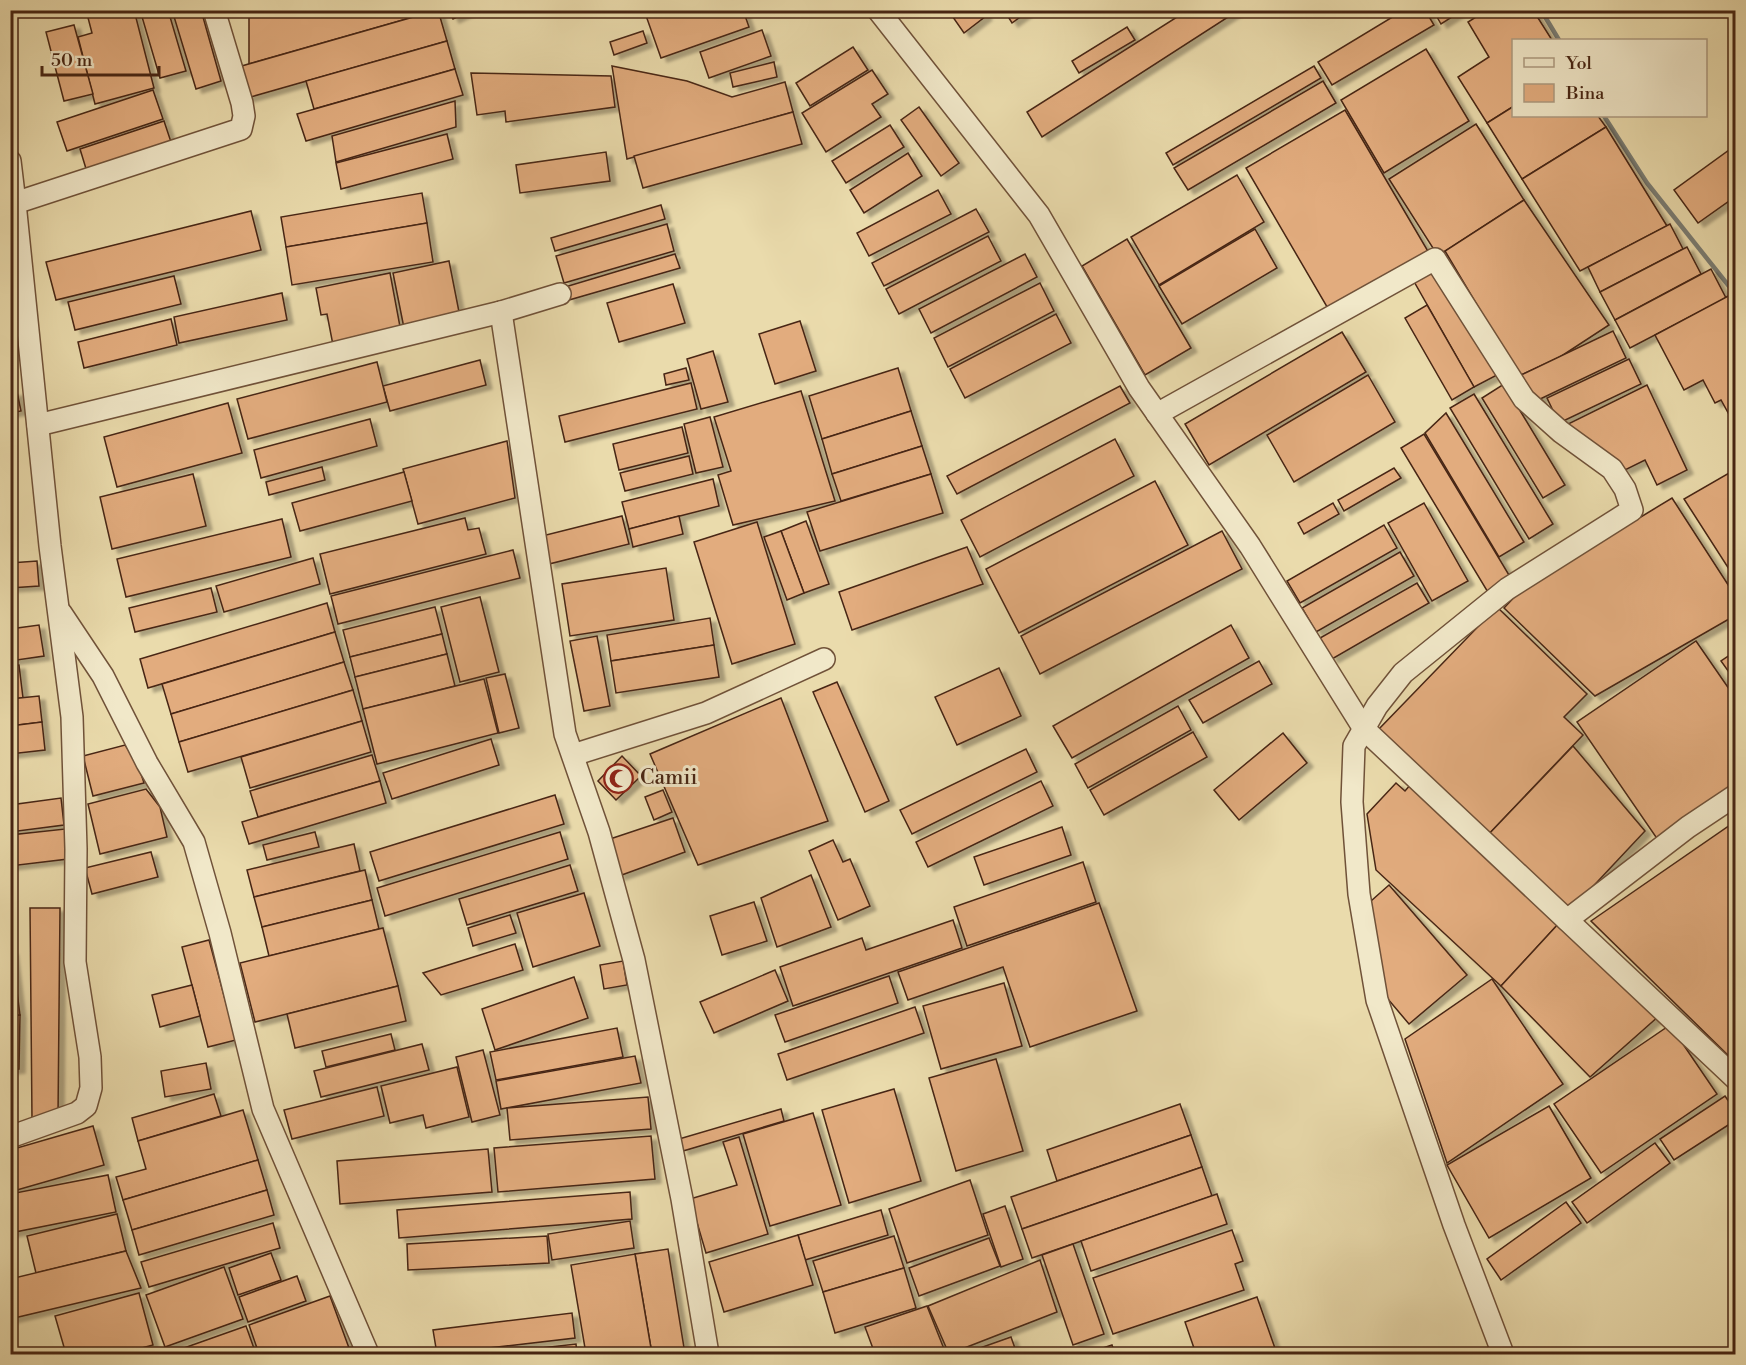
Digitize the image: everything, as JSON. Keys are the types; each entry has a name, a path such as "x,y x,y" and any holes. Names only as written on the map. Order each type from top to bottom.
{"street":[{"path":"15,203 241,129 242,103 214,10"},
{"path":"878,10 1039,215 1139,388 1250,546 1364,729 1736,1079"},
{"path":"10,161 57,608 72,717 76,849 75,962 92,1088 86,1106 77,1113 10,1137"},
{"path":"1157,414 1436,259 1524,399 1561,432 1612,470 1625,489 1632,510 1507,589 1403,673 1354,746 1352,802 1359,894 1377,1000 1454,1225 1503,1354"},
{"path":"38,425 501,312 561,294"},
{"path":"501,312 565,734 598,832 634,960 682,1199 708,1354"},
{"path":"57,608 104,676 147,763 194,842 220,933 263,1109 368,1354"},
{"path":"573,755 706,713 824,659"},
{"path":"1567,920 1688,827 1736,795"}],"building":[{"path":"86,10 134,10 154,88 95,104 78,37 92,33"},
{"path":"140,10 168,10 186,71 160,78"},
{"path":"172,10 201,10 221,81 196,89"},
{"path":"249,10 438,10 249,64"},
{"path":"438,10 447,41 247,98 238,67"},
{"path":"449,10 472,10 453,19"},
{"path":"644,10 743,10 749,27 661,58"},
{"path":"948,10 982,10 986,16 964,33"},
{"path":"1004,10 1030,10 1012,23"},
{"path":"1188,10 1239,10 1042,137 1027,112"},
{"path":"1404,10 1425,10 1434,25 1332,85 1318,62"},
{"path":"1433,10 1463,10 1441,24"},
{"path":"1487,10 1533,10 1551,39 1512,39 1512,107 1487,123 1458,77 1489,57 1468,22"},
{"path":"74,25 93,94 64,101 46,32"},
{"path":"1127,27 1135,40 1079,73 1072,61"},
{"path":"762,30 771,56 709,78 700,52"},
{"path":"643,31 647,43 614,55 610,42"},
{"path":"447,41 455,69 314,109 306,81"},
{"path":"853,47 868,70 810,106 796,83"},
{"path":"1426,49 1469,121 1384,173 1341,100"},
{"path":"774,62 777,77 733,87 730,73"},
{"path":"612,66 687,81 732,97 785,82 793,112 627,159"},
{"path":"1314,66 1321,78 1173,165 1166,153"},
{"path":"455,69 463,95 306,141 297,114"},
{"path":"872,70 888,94 872,104 881,117 826,152 802,113"},
{"path":"471,73 611,76 615,107 506,122 505,111 477,115"},
{"path":"1323,81 1336,103 1188,190 1174,168"},
{"path":"153,90 163,119 67,151 57,122"},
{"path":"455,101 456,127 336,162 332,136"},
{"path":"919,107 959,163 941,176 901,120"},
{"path":"1512,107 1512,117 1599,117 1606,127 1522,179 1487,123"},
{"path":"1345,110 1429,253 1330,312 1246,168"},
{"path":"793,112 802,144 643,188 634,156"},
{"path":"164,121 171,142 87,172 80,149"},
{"path":"1476,124 1524,200 1438,256 1389,179"},
{"path":"890,125 904,147 846,183 832,161"},
{"path":"1606,127 1667,226 1580,271 1522,179"},
{"path":"447,134 453,159 341,189 336,163"},
{"path":"1736,145 1736,196 1698,223 1674,190"},
{"path":"606,152 610,181 520,193 516,165"},
{"path":"908,153 922,176 864,213 850,190"},
{"path":"1237,175 1264,222 1159,285 1131,237"},
{"path":"938,190 951,214 869,256 857,233"},
{"path":"422,193 427,223 286,247 281,217"},
{"path":"1524,200 1609,325 1560,357 1519,376 1445,251"},
{"path":"661,205 665,219 555,251 551,238"},
{"path":"976,209 989,232 884,286 872,263"},
{"path":"251,211 261,250 56,300 46,262"},
{"path":"427,223 433,262 292,285 286,247"},
{"path":"667,224 674,251 564,283 556,256"},
{"path":"1670,224 1683,249 1600,292 1588,267"},
{"path":"1255,229 1277,268 1182,324 1159,286"},
{"path":"988,236 1001,261 899,314 886,289"},
{"path":"1127,239 1191,348 1145,375 1082,266"},
{"path":"1687,247 1701,274 1615,320 1600,292"},
{"path":"675,254 680,268 569,300 565,287"},
{"path":"1025,254 1037,277 931,333 919,309"},
{"path":"449,261 460,317 404,328 393,273"},
{"path":"1434,265 1497,375 1474,387 1412,278"},
{"path":"1711,269 1726,298 1630,348 1615,320"},
{"path":"390,273 401,332 333,345 327,314 321,315 316,288"},
{"path":"174,276 181,304 75,330 68,302"},
{"path":"1040,283 1054,311 948,367 934,338"},
{"path":"673,284 685,323 619,342 607,303"},
{"path":"282,293 287,320 179,343 174,317"},
{"path":"1732,294 1736,299 1736,427 1721,400 1715,403 1703,380 1684,390 1655,335"},
{"path":"1427,305 1474,387 1452,400 1405,318"},
{"path":"1056,314 1071,343 965,398 950,369"},
{"path":"171,319 177,345 84,368 78,342"},
{"path":"800,321 816,371 775,384 759,334"},
{"path":"1613,331 1626,358 1536,401 1519,376"},
{"path":"1342,332 1366,372 1209,465 1185,424"},
{"path":"713,351 728,402 701,409 687,359"},
{"path":"1629,359 1641,384 1559,423 1547,398"},
{"path":"480,360 486,385 390,411 383,386"},
{"path":"377,362 387,402 248,439 237,399"},
{"path":"686,368 689,380 666,385 664,374"},
{"path":"898,368 911,411 822,439 809,396"},
{"path":"1368,375 1395,422 1294,482 1267,435"},
{"path":"691,383 697,409 565,442 559,416"},
{"path":"1504,384 1565,485 1543,498 1482,398"},
{"path":"1647,385 1687,470 1657,485 1645,460 1625,470 1562,427"},
{"path":"1120,386 1130,403 957,494 947,476"},
{"path":"801,391 835,501 733,525 718,475 731,471 714,417"},
{"path":"17,392 21,411 10,413 10,393"},
{"path":"1474,394 1553,524 1529,539 1450,408"},
{"path":"228,403 242,453 117,487 104,437"},
{"path":"911,411 922,446 832,474 822,439"},
{"path":"1446,413 1524,542 1499,557 1425,433"},
{"path":"710,417 723,467 696,473 684,424"},
{"path":"370,419 377,446 261,478 254,450"},
{"path":"682,427 688,453 619,470 613,444"},
{"path":"1424,434 1512,580 1489,594 1401,448"},
{"path":"1115,439 1134,476 980,557 961,520"},
{"path":"507,441 515,498 418,524 403,469"},
{"path":"922,446 931,474 841,501 832,474"},
{"path":"689,456 693,474 625,491 620,473"},
{"path":"322,467 325,480 269,495 266,482"},
{"path":"1394,468 1401,478 1344,511 1338,500"},
{"path":"1736,469 1736,580 1684,499"},
{"path":"404,472 412,501 300,531 292,503"},
{"path":"193,474 206,526 112,549 100,497"},
{"path":"931,474 943,513 820,551 807,512"},
{"path":"713,479 719,506 629,529 622,502"},
{"path":"1155,481 1188,545 1019,633 986,569"},
{"path":"1672,498 1736,597 1736,615 1595,696 1504,608 1522,589"},
{"path":"1333,503 1339,514 1304,534 1298,523"},
{"path":"1424,503 1468,581 1432,601 1388,523"},
{"path":"622,516 629,544 549,564 542,536"},
{"path":"679,516 683,534 633,547 629,529"},
{"path":"465,518 468,530 479,528 486,554 330,594 320,554"},
{"path":"282,519 291,557 126,597 117,559"},
{"path":"806,521 829,584 804,593 781,531"},
{"path":"757,522 795,644 732,664 694,542"},
{"path":"1384,525 1397,548 1300,603 1287,581"},
{"path":"781,531 804,593 787,600 764,537"},
{"path":"1222,531 1242,569 1040,674 1021,636"},
{"path":"967,547 983,584 852,630 839,592"},
{"path":"513,550 520,578 338,624 331,596"},
{"path":"1400,552 1414,576 1316,632 1302,608"},
{"path":"313,558 320,584 224,612 216,586"},
{"path":"37,561 39,586 10,588 10,563"},
{"path":"666,568 674,620 570,636 562,584"},
{"path":"1417,583 1429,603 1332,659 1320,638"},
{"path":"211,588 217,612 135,632 129,608"},
{"path":"480,597 499,672 460,682 441,607"},
{"path":"327,603 335,632 148,688 140,659"},
{"path":"435,607 442,634 350,657 343,630"},
{"path":"1497,607 1587,694 1564,717 1583,735 1487,836 1378,730"},
{"path":"710,618 714,645 611,661 607,635"},
{"path":"39,625 44,656 10,661 10,629"},
{"path":"1231,625 1249,658 1072,758 1053,726"},
{"path":"335,632 344,662 171,714 162,684"},
{"path":"442,634 447,654 355,677 350,657"},
{"path":"597,636 610,706 584,711 570,641"},
{"path":"1696,641 1736,699 1736,787 1658,840 1577,722"},
{"path":"714,645 719,677 616,693 611,661"},
{"path":"1736,651 1736,682 1721,661"},
{"path":"447,654 455,686 363,709 355,677"},
{"path":"1259,661 1272,684 1203,723 1189,700"},
{"path":"344,662 353,690 179,742 171,714"},
{"path":"19,665 23,698 10,699 10,666"},
{"path":"999,668 1021,716 957,745 935,697"},
{"path":"505,674 519,728 499,733 486,678"},
{"path":"484,679 498,733 377,764 363,709"},
{"path":"837,682 889,801 865,812 813,692"},
{"path":"353,690 362,721 188,772 179,742"},
{"path":"39,696 42,722 10,726 10,699"},
{"path":"781,698 828,821 698,865 650,754"},
{"path":"1178,706 1191,730 1088,788 1075,764"},
{"path":"362,721 371,752 250,788 241,757"},
{"path":"42,722 45,750 10,754 10,726"},
{"path":"1193,732 1207,757 1104,815 1090,790"},
{"path":"1283,733 1307,763 1239,820 1214,790"},
{"path":"491,739 499,765 392,799 383,773"},
{"path":"125,745 137,761 144,783 93,796 83,756"},
{"path":"1573,746 1645,831 1568,913 1487,836"},
{"path":"1026,749 1037,772 912,834 900,810"},
{"path":"372,755 380,781 258,817 250,791"},
{"name":"Camii","path":"622,756 641,776 616,800 598,781"},
{"path":"380,781 386,803 249,844 242,822"},
{"path":"1041,781 1053,806 928,867 916,842"},
{"path":"1396,783 1405,791 1411,784 1560,922 1501,986 1376,870 1367,814"},
{"path":"146,789 160,807 167,837 100,854 88,804"},
{"path":"663,790 672,812 654,820 645,797"},
{"path":"555,795 564,824 379,881 370,852"},
{"path":"61,798 64,825 10,832 10,805"},
{"path":"673,818 685,852 619,876 607,840"},
{"path":"1736,821 1736,1063 1591,921"},
{"path":"1062,827 1071,855 984,885 974,857"},
{"path":"65,829 68,859 10,866 10,835"},
{"path":"315,832 319,847 267,860 263,845"},
{"path":"560,832 568,859 385,916 377,888"},
{"path":"833,840 843,862 850,859 870,906 838,920 809,851"},
{"path":"354,844 360,871 254,897 247,870"},
{"path":"151,852 158,877 92,894 85,868"},
{"path":"1083,862 1096,902 967,946 954,907"},
{"path":"570,865 578,891 467,925 459,899"},
{"path":"365,870 372,900 262,927 254,897"},
{"path":"811,875 831,927 777,947 761,898"},
{"path":"1389,885 1467,975 1409,1024 1382,992 1371,901"},
{"path":"584,893 600,946 533,967 517,913"},
{"path":"372,900 379,929 269,956 262,927"},
{"path":"754,902 767,941 722,955 710,916"},
{"path":"1099,903 1137,1011 1030,1047 1003,967 908,1000 898,972"},
{"path":"30,908 60,908 58,1116 32,1119"},
{"path":"510,915 516,933 473,946 468,928"},
{"path":"953,920 962,948 793,1006 780,967 862,938 866,950"},
{"path":"1560,922 1660,1015 1590,1077 1501,986"},
{"path":"383,928 398,986 255,1022 240,963"},
{"path":"209,940 236,1040 208,1047 182,947"},
{"path":"515,944 523,970 441,995 423,973"},
{"path":"12,951 16,984 10,985 10,952"},
{"path":"623,961 627,985 604,989 600,965"},
{"path":"775,970 788,1001 714,1033 700,1002"},
{"path":"889,976 898,1003 785,1042 775,1015"},
{"path":"574,977 588,1018 495,1050 482,1009"},
{"path":"1492,979 1563,1084 1447,1163 1405,1039"},
{"path":"1004,983 1022,1046 941,1069 923,1006"},
{"path":"16,984 20,1015 10,1016 10,985"},
{"path":"192,985 200,1016 160,1027 152,995"},
{"path":"398,986 406,1021 295,1048 287,1014"},
{"path":"915,1007 924,1033 787,1080 778,1054"},
{"path":"20,1015 19,1069 10,1070 10,1016"},
{"path":"1670,1025 1717,1094 1601,1173 1554,1104"},
{"path":"617,1028 623,1057 496,1080 490,1052"},
{"path":"391,1034 395,1050 326,1067 322,1051"},
{"path":"422,1044 429,1070 321,1097 314,1071"},
{"path":"483,1050 500,1115 472,1122 456,1057"},
{"path":"635,1056 641,1083 501,1109 496,1081"},
{"path":"996,1059 1023,1151 956,1171 929,1078"},
{"path":"206,1063 211,1089 165,1097 161,1071"},
{"path":"457,1067 469,1117 426,1128 423,1115 390,1123 381,1086"},
{"path":"377,1087 384,1116 292,1139 284,1110"},
{"path":"894,1089 921,1181 849,1203 822,1110"},
{"path":"214,1094 221,1116 138,1141 132,1118"},
{"path":"1725,1096 1736,1112 1736,1120 1674,1160 1660,1139"},
{"path":"648,1097 651,1129 510,1140 507,1108"},
{"path":"1180,1104 1191,1135 1057,1181 1047,1150"},
{"path":"1549,1106 1591,1178 1489,1238 1447,1165"},
{"path":"781,1109 784,1121 683,1151 679,1139"},
{"path":"243,1110 258,1160 123,1200 116,1177 146,1169 138,1141"},
{"path":"813,1113 841,1205 770,1226 743,1134"},
{"path":"93,1126 104,1165 10,1192 10,1150"},
{"path":"1191,1135 1202,1167 1022,1229 1011,1197"},
{"path":"651,1136 655,1179 498,1192 494,1148"},
{"path":"739,1137 768,1234 706,1253 690,1199 737,1185 723,1142"},
{"path":"1655,1143 1670,1163 1587,1223 1572,1202"},
{"path":"488,1149 492,1192 340,1204 337,1161"},
{"path":"258,1160 267,1190 132,1230 123,1200"},
{"path":"1202,1167 1212,1196 1032,1258 1022,1229"},
{"path":"108,1175 116,1212 10,1233 10,1194"},
{"path":"970,1180 988,1235 907,1263 889,1209"},
{"path":"267,1190 274,1215 139,1255 132,1230"},
{"path":"630,1192 632,1219 399,1238 397,1210"},
{"path":"1217,1194 1227,1224 1091,1271 1081,1241"},
{"path":"1566,1202 1581,1223 1501,1280 1487,1259"},
{"path":"1005,1206 1023,1259 1001,1267 983,1214"},
{"path":"881,1210 888,1235 805,1260 798,1235"},
{"path":"117,1214 126,1251 36,1273 27,1236"},
{"path":"630,1221 634,1248 552,1260 548,1234"},
{"path":"273,1223 280,1248 149,1287 141,1262"},
{"path":"1232,1230 1243,1261 1235,1264 1244,1290 1113,1334 1093,1278"},
{"path":"798,1235 813,1285 724,1312 709,1262"},
{"path":"547,1236 549,1263 408,1270 407,1244"},
{"path":"894,1236 904,1268 823,1292 813,1261"},
{"path":"989,1238 1000,1266 919,1296 909,1268"},
{"path":"1073,1244 1104,1334 1073,1345 1042,1255"},
{"path":"668,1249 685,1354 652,1354 635,1254"},
{"path":"126,1251 141,1288 10,1319 10,1279"},
{"path":"271,1253 281,1280 238,1295 229,1268"},
{"path":"635,1254 652,1354 586,1354 571,1265"},
{"path":"1040,1260 1057,1312 949,1354 928,1306"},
{"path":"224,1267 243,1319 165,1347 146,1295"},
{"path":"904,1268 916,1308 835,1333 823,1292"},
{"path":"297,1276 306,1301 248,1322 239,1297"},
{"path":"139,1293 153,1345 119,1354 66,1354 55,1316"},
{"path":"330,1296 349,1348 330,1354 259,1354 249,1325"},
{"path":"1257,1297 1277,1354 1196,1354 1185,1322"},
{"path":"927,1306 946,1354 875,1354 865,1327"},
{"path":"572,1313 575,1338 437,1354 433,1330"},
{"path":"246,1326 256,1354 167,1354"},
{"path":"1011,1337 1017,1354 963,1354"},
{"path":"576,1344 577,1354 488,1354"},
{"path":"1112,1345 1115,1354 1085,1354"}],"waterway":[{"path":"1541,10 1558,39"},
{"path":"1605,117 1647,183 1736,295"}],"place":[{"name":"Camii","path":"619,778"}]}
